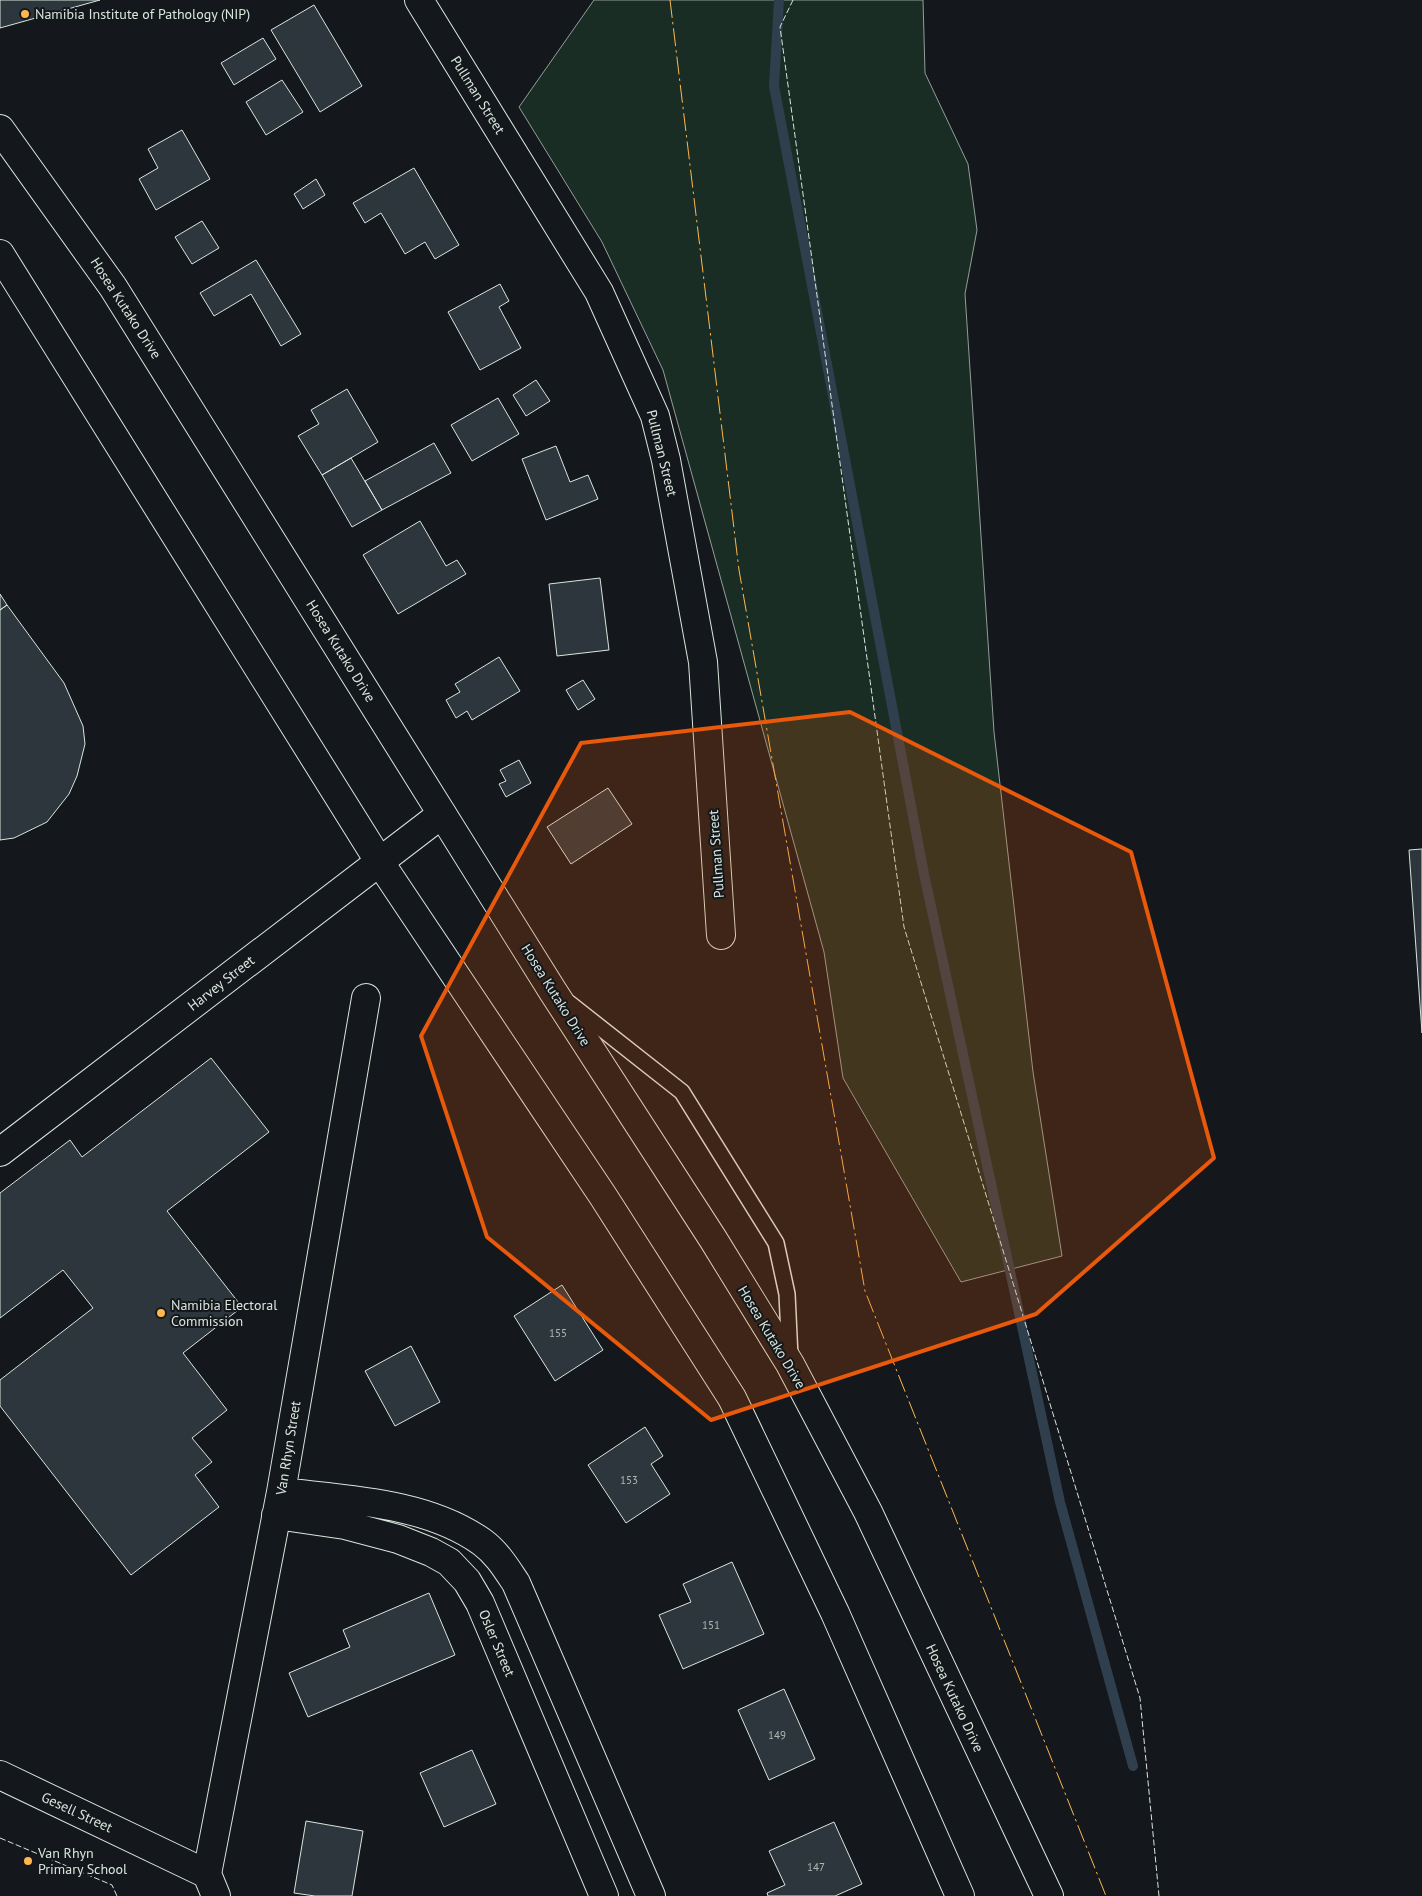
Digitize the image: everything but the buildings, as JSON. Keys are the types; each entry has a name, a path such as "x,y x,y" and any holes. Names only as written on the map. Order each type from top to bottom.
{"main road":[{"name":"Pullman Street","path":"419,0 599,292 655,416 666,460 703,662 721,935"},
{"name":"Hosea Kutako Drive","path":"0,129 113,287 552,990 713,1239 790,1364 868,1512 1050,1896"},
{"path":"0,254 379,861 603,1196 732,1398 836,1613 960,1896"},
{"name":"Harvey Street","path":"0,1152 442,814"},
{"name":"Van Rhyn Street","path":"212,1885 366,998"},
{"path":"278,1503 352,1500 416,1513 457,1527 483,1543 500,1558 516,1583 651,1896"},
{"name":"Osler Street","path":"278,1503 345,1526 398,1539 449,1562 467,1581 480,1603 604,1896"},
{"name":"Gesell Street","path":"0,1776 212,1885"}],"lane":[{"path":"552,990 682,1092 776,1243 787,1294 790,1364"}],"highlighted area":[{"path":"850,712 1131,852 1214,1158 1036,1314 711,1420 487,1237 421,1036 581,743"}],"green space":[{"path":"594,0 923,0 925,73 968,164 977,230 965,294 994,732 1033,1072 1062,1256 961,1282 843,1078 824,952 663,370 602,242 519,107"}],"waterway":[{"path":"779,0 774,86 924,874 1060,1502 1133,1766"}],"fence":[{"path":"793,0 780,27 904,927 1140,1698 1159,1896"},
{"path":"0,1838 112,1885 117,1896"}],"power":[{"path":"670,0 739,570 865,1291 1106,1896"}],"place":[{"name":"Namibia Institute of Pathology (NIP)","path":"25,14"},
{"name":"Namibia Electoral Commission","path":"161,1313"},
{"name":"Van Rhyn Primary School","path":"28,1861"}]}
